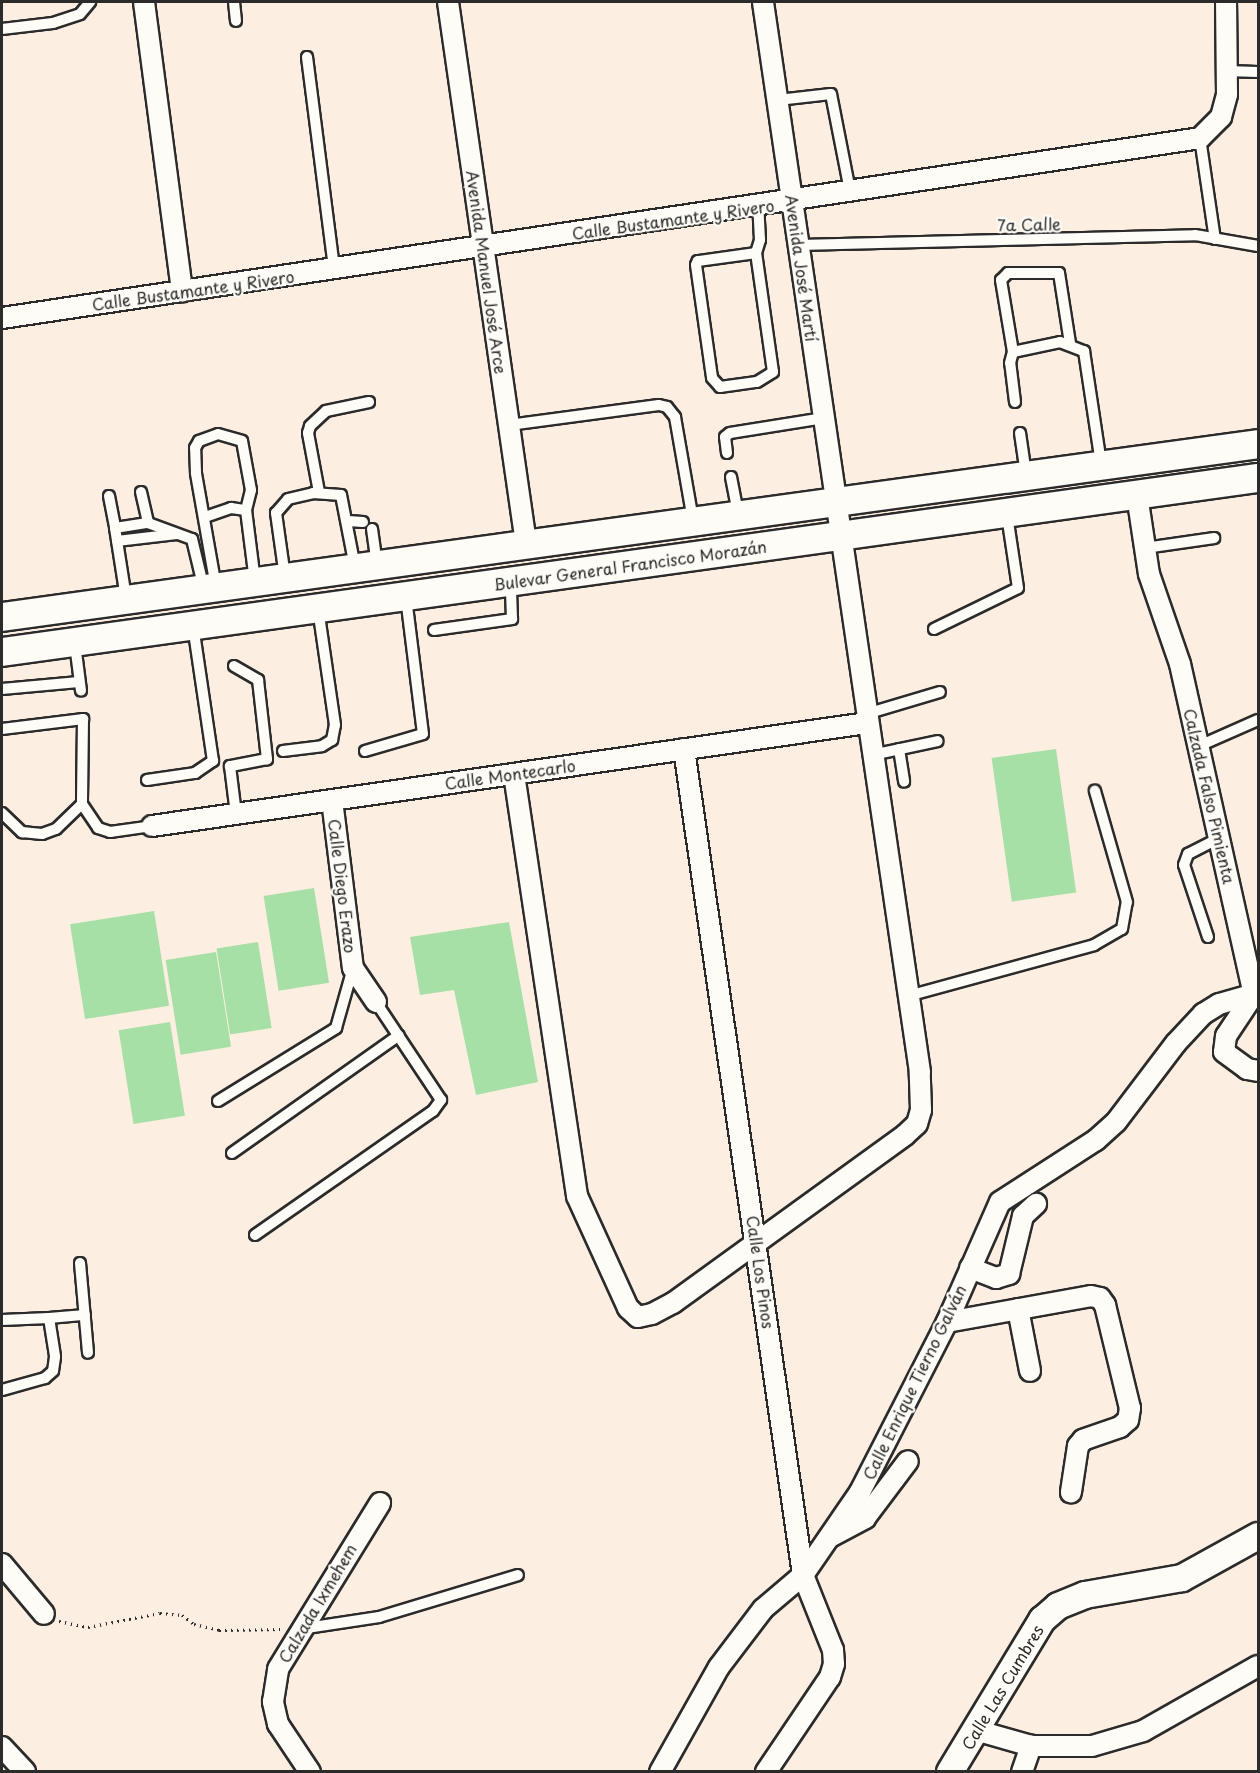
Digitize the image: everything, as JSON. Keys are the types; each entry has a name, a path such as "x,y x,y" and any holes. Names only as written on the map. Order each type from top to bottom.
{"main road":[{"path":"2,617 738,513 1258,444"},
{"name":"Bulevar General Francisco Morazán","path":"2,652 1258,478"}],"street":[{"path":"144,2 182,292"},
{"name":"Avenida Manuel José Arce","path":"448,2 526,543"},
{"name":"Avenida José Martí","path":"757,1243 917,1124 921,1110 920,1072 763,2"},
{"path":"1200,138 1221,117 1227,94 1226,2"},
{"name":"Calle Bustamante y Rivero","path":"2,318 758,207 1200,138"},
{"name":"Calzada Falso Pimienta","path":"1137,495 1149,574 1180,664 1256,994"},
{"name":"Calle Montecarlo","path":"153,826 684,749 867,718"},
{"name":"Calle Los Pinos","path":"684,749 757,1243 803,1575 833,1650 834,1664 830,1677 766,1772"},
{"path":"513,774 577,1196 628,1308 638,1317 652,1314 757,1243"},
{"name":"Calle Diego Erazo","path":"332,800 353,968 376,1002"},
{"path":"1256,994 1224,1045 1228,1058 1258,1071"},
{"name":"Calle Enrique Tierno Galván","path":"660,1772 718,1667 763,1609 803,1575 860,1491 947,1322 1000,1202 1096,1140 1116,1122 1176,1043 1203,1014 1256,994"},
{"path":"969,1268 996,1278 1009,1274 1023,1216 1036,1204"},
{"path":"947,1322 1091,1296 1100,1298 1105,1305 1130,1408 1128,1420 1120,1427 1083,1440 1078,1446 1071,1492"},
{"path":"1018,1309 1030,1371"},
{"path":"828,1538 865,1518 908,1461"},
{"name":"Calzada Ixmehem","path":"310,1772 288,1744 273,1702 278,1669 300,1629 380,1503"},
{"name":"Calle Las Cumbres","path":"950,1772 1042,1620 1058,1606 1085,1595 1182,1578 1214,1564 1258,1536"},
{"path":"2,1564 44,1614"},
{"path":"975,1730 1031,1746 1092,1746 1143,1731 1258,1666"},
{"path":"1022,1772 1031,1746"},
{"path":"2,1747 24,1772"}],"lane":[{"path":"2,29 53,23 80,14 90,2"},
{"path":"234,2 236,21"},
{"path":"307,57 334,269"},
{"path":"1226,71 1258,72"},
{"path":"778,100 831,94 850,191"},
{"path":"1200,138 1215,238"},
{"path":"756,253 698,261 696,265 712,378 720,387 757,382 773,372 756,253 760,240 758,207"},
{"name":"7a Calle","path":"799,245 1195,235 1258,246"},
{"path":"1015,402 1010,363 1013,352 1001,280 1008,273 1059,273 1070,343"},
{"path":"1013,352 1070,343 1084,351 1101,465"},
{"path":"319,492 309,444 310,426 326,411 369,402"},
{"path":"509,425 659,405 667,407 675,417 693,520"},
{"path":"727,453 725,437 730,433 825,418"},
{"path":"1020,433 1026,474"},
{"path":"210,588 206,517 195,448 200,441 218,434 242,441 251,490 246,510 255,582"},
{"path":"731,477 738,513"},
{"path":"141,492 148,523"},
{"path":"285,577 278,509 288,500 319,492 341,495 348,521 366,566"},
{"path":"109,496 126,600"},
{"path":"206,517 231,508 246,510"},
{"path":"934,630 1018,588 1007,513"},
{"path":"348,521 363,522"},
{"path":"115,528 148,523 181,534 196,545 210,588"},
{"path":"366,566 372,529"},
{"path":"117,542 181,534"},
{"path":"1145,548 1214,538"},
{"path":"434,630 512,619 511,581"},
{"path":"364,751 423,734 406,596"},
{"path":"283,751 322,746 332,740 335,725 317,608"},
{"path":"147,780 195,773 213,761 193,625"},
{"path":"2,689 80,686 74,642"},
{"path":"234,666 258,680 267,759 230,766 236,814"},
{"path":"867,718 940,692"},
{"path":"2,729 83,719 82,804 98,828 110,832 153,826"},
{"path":"1199,746 1258,720"},
{"path":"872,755 938,741"},
{"path":"899,749 904,783"},
{"path":"908,996 1094,945 1122,929 1127,902 1095,791"},
{"path":"2,813 22,832 42,834 56,829 82,804"},
{"path":"1208,937 1184,865 1188,854 1220,838"},
{"path":"218,1101 336,1028 353,968"},
{"path":"255,1236 433,1111 441,1100 376,1002"},
{"path":"232,1153 399,1035"},
{"path":"80,1263 88,1353"},
{"path":"2,1320 85,1315"},
{"path":"2,1390 39,1381 53,1371 55,1357 49,1318"},
{"path":"300,1629 378,1617 518,1575"}],"path":[{"path":"44,1614 69,1626 88,1627 160,1613 182,1615 194,1624 219,1630 300,1629"}],"green space":[{"path":"1056,749 1076,893 1012,902 992,758"},
{"path":"314,888 329,983 279,991 264,896"},
{"path":"154,911 169,1006 85,1019 70,924"},
{"path":"509,922 538,1082 476,1095 454,990 420,995 410,937"},
{"path":"258,942 272,1028 230,1034 217,949"},
{"path":"216,952 231,1047 181,1055 166,960"},
{"path":"170,1022 185,1116 134,1124 119,1030"}]}
